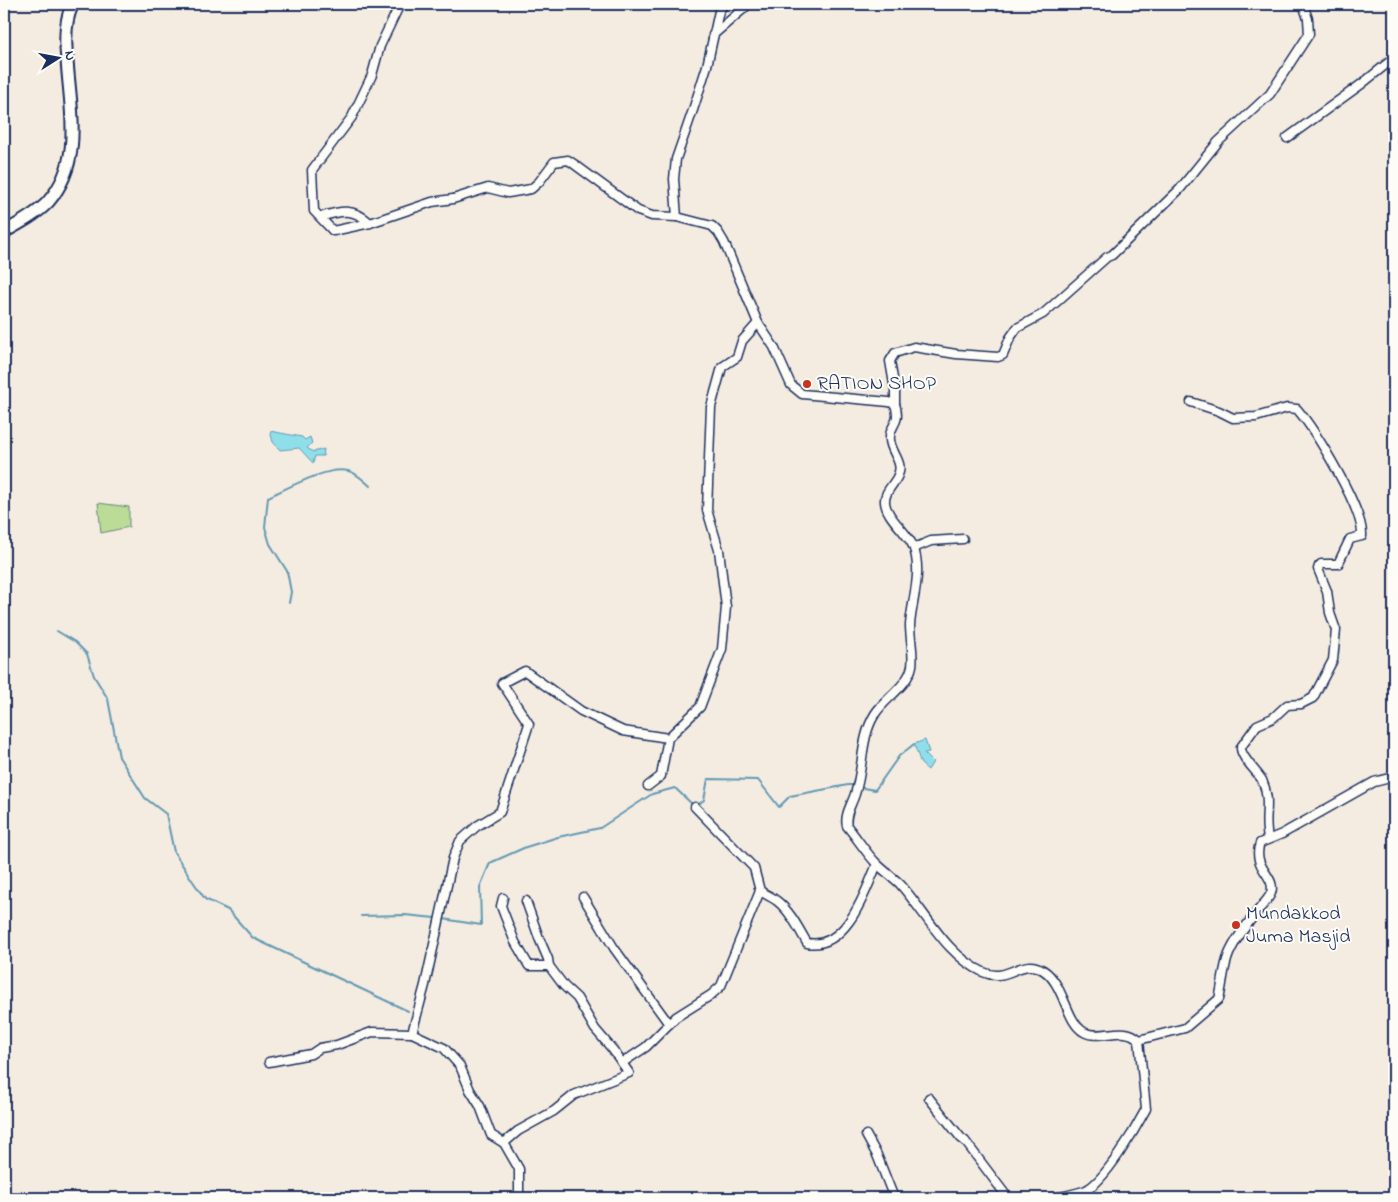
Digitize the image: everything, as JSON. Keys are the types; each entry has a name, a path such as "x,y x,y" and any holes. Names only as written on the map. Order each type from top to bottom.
{"main road":[{"path":"4,232 47,203 57,190 69,164 73,148 65,42 72,4"}],"street":[{"path":"400,4 380,46 372,75 352,117 312,170 314,211 333,231 370,223 432,202 453,199 488,188 508,193 531,189 539,182 554,162 568,160 638,211 652,216 677,216 712,226 724,242 758,322 774,347 791,385 802,394 866,399 895,404"},
{"path":"677,216 674,179 676,159 696,101 719,11 724,4"},
{"path":"714,35 749,4"},
{"path":"1053,1198 1088,1189 1096,1182 1126,1145 1146,1109 1138,1040 1132,1035 1121,1033 1094,1035 1084,1032 1076,1023 1052,977 1034,965 1026,965 1007,974 994,976 981,971 954,952 899,884 877,864 845,821 856,793 862,765 865,735 869,725 876,712 906,678 912,668 910,623 917,580 914,548 909,538 889,513 885,501 900,467 890,439 892,428 898,418 890,361 895,353 914,347 956,354 998,357 1003,355 1010,338 1017,328 1043,314 1107,257 1112,255 1180,189 1218,142 1270,94 1309,34 1308,19 1303,4"},
{"path":"1286,138 1394,58"},
{"path":"320,217 347,211 362,215 370,223"},
{"path":"648,786 661,776 668,738 700,707 722,649 726,607 719,550 707,510 711,407 722,368 737,357 742,341 758,322"},
{"path":"1191,402 1219,411 1233,418 1256,417 1287,408 1297,409 1318,438 1354,502 1361,526 1362,536 1350,539 1338,564 1321,564 1319,566 1336,630 1333,660 1327,673 1313,698 1301,704 1287,706 1273,718 1257,725 1241,747 1242,755 1262,780 1268,800 1265,823 1268,838"},
{"path":"914,548 931,540 963,540"},
{"path":"412,1033 425,985 453,858 460,841 477,826 500,812 529,724 502,683 525,671 582,711 623,732 668,738"},
{"path":"1138,1040 1185,1028 1219,999 1223,971 1230,953 1271,894 1271,884 1268,876 1260,867 1258,857 1260,843 1268,838 1282,834 1374,782 1394,777"},
{"path":"622,1062 646,1047 676,1017 711,995 721,986 760,891 754,868 696,807"},
{"path":"760,891 781,904 799,928 806,944 816,945 827,942 847,926 862,901 877,864"},
{"path":"503,898 501,906 515,942 528,966 549,966"},
{"path":"583,898 614,948 669,1024"},
{"path":"504,1143 518,1130 554,1111 574,1095 629,1073 595,1030 577,998 564,986 549,966 526,901"},
{"path":"269,1062 311,1054 320,1048 336,1045 372,1032 412,1033 444,1048 460,1066 470,1090 480,1106 491,1134 504,1143 519,1169 519,1192 521,1198"},
{"path":"929,1098 965,1141 1008,1198"},
{"path":"866,1136 877,1155 894,1198"}],"green space":[{"path":"98,503 129,507 129,527 101,533"}],"water":[{"path":"270,431 302,437 305,440 310,437 312,443 307,448 313,452 324,449 323,456 315,456 313,463 299,448 280,450 273,442"},
{"path":"925,740 929,752 924,753 933,762 928,770 921,764 914,744"}],"waterway":[{"path":"289,603 291,592 287,571 270,544 265,527 268,497 308,479 339,470 354,473 370,486"},
{"path":"57,631 75,642 87,654 94,676 108,699 119,757 145,798 166,814 174,852 205,899 228,910 253,938 408,1011"},
{"path":"863,788 875,790 899,756 914,744"},
{"path":"696,806 704,800 708,779 758,780 779,807 790,796 851,785"},
{"path":"443,919 481,925 480,887 490,863 526,847 558,837 600,828 652,794 675,788 693,805"},
{"path":"361,916 405,915 435,918"}],"place":[{"name":"RATION SHOP","path":"807,384"},
{"name":"Mundakkod Juma Masjid","path":"1236,925"}]}
